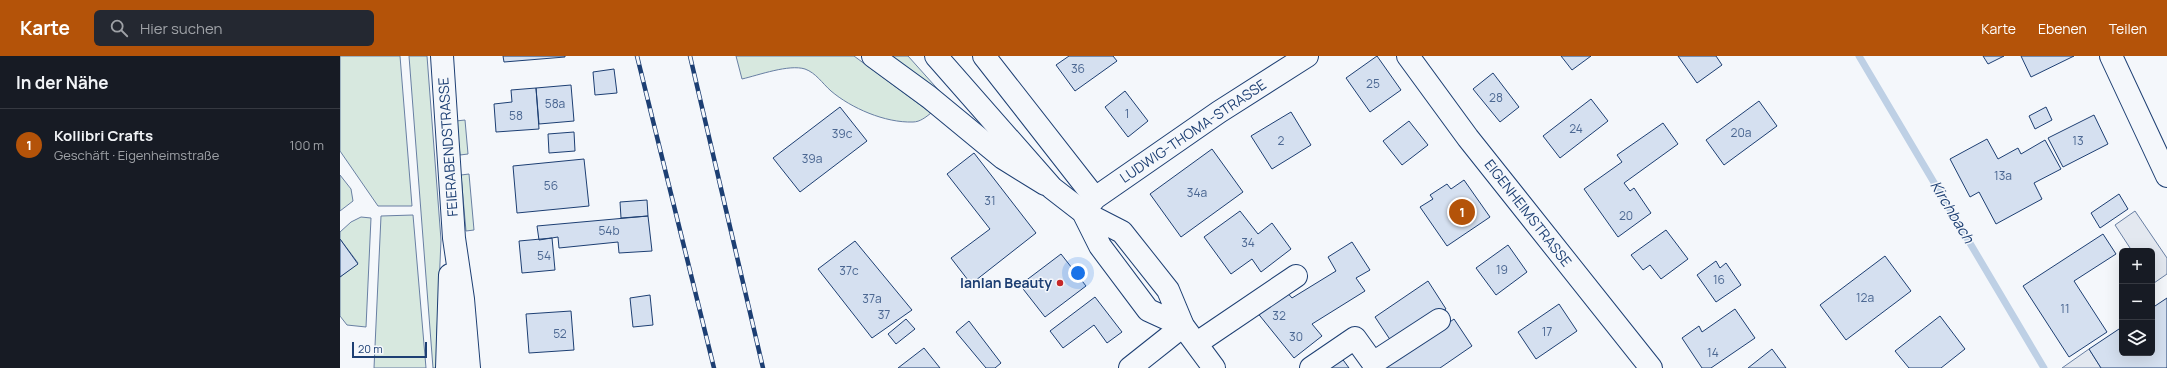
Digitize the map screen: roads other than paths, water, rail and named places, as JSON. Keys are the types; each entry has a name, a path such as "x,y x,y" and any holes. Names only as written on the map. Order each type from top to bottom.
{"main road":[{"name":"FEIERABENDSTRASSE","path":"442,56 454,238 463,300 469,368"},
{"path":"873,56 929,97 1003,158 1052,188 1089,205 1122,232 1168,290 1183,326 1214,368"},
{"path":"936,56 1052,188"},
{"path":"984,56 1089,205 1100,246 1148,310 1183,326"},
{"name":"LUDWIG-THOMA-STRASSE","path":"1089,205 1220,112 1307,56"},
{"name":"EIGENHEIMSTRASSE","path":"1408,56 1468,138 1651,368"},
{"path":"2111,56 2167,176"},
{"name":"FEIERABENDSTRASSE","path":"447,368 449,283 454,238"},
{"path":"1197,343 1296,276"},
{"path":"1311,368 1356,338 1373,363 1439,320"},
{"path":"1130,368 1183,326"}],"waterway":[{"name":"Kirchbach","path":"1859,56 2044,368"}],"railway":[{"path":"637,56 714,368"},
{"path":"690,56 763,368"}],"place":[{"name":"Kollibri Crafts","path":"1462,212"},
{"name":"lanlan Beauty","path":"1060,283"}]}
